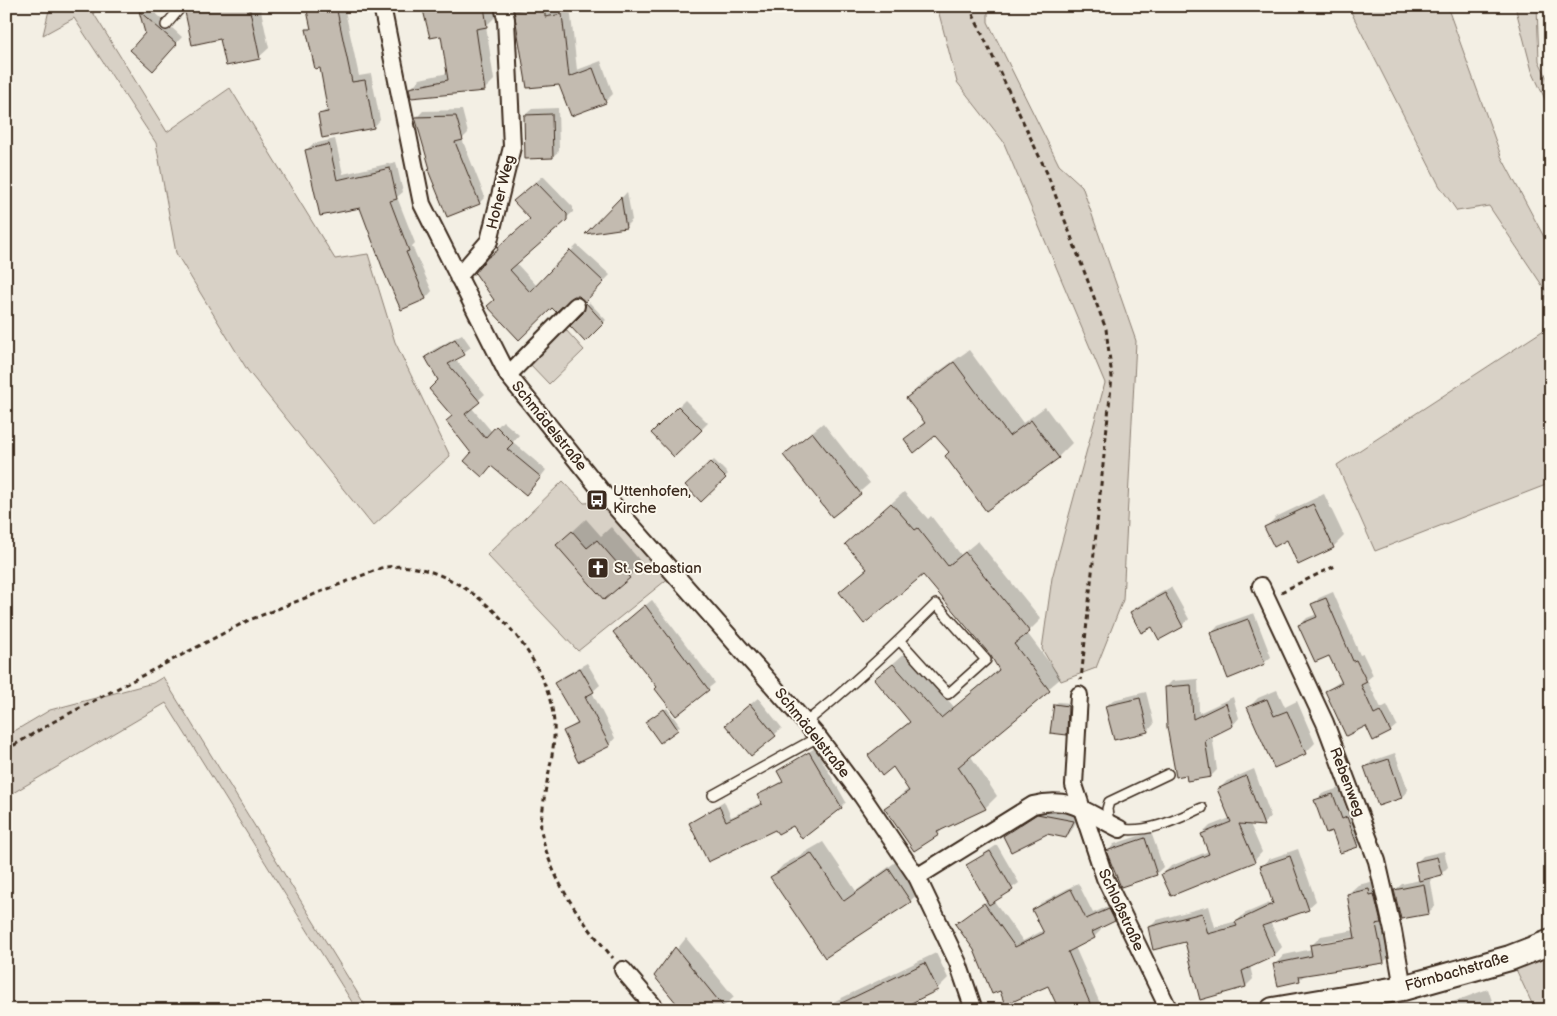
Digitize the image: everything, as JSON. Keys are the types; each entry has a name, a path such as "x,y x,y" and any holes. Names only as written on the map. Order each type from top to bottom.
{"street":[{"name":"Schmädelstraße","path":"382,6 422,204 508,375 603,493 818,738 918,877 958,963 974,1010"},
{"name":"Hoher Weg","path":"458,277 489,241 512,147 506,19 503,6"},
{"path":"508,375 576,306"},
{"name":"Rebenweg","path":"1264,592 1325,723 1377,861 1393,931 1403,988"},
{"name":"Schloßstraße","path":"1079,695 1074,785 1105,878 1169,1010"},
{"path":"918,877 1032,805 1059,800 1081,808 1115,826"},
{"name":"Förnbachstraße","path":"1272,1010 1403,988 1510,958 1551,942"},
{"path":"623,970 657,1010"}],"lane":[{"path":"166,25 182,6"},
{"path":"805,722 883,658 936,604 986,660 948,694 900,641"},
{"path":"713,796 818,738"},
{"path":"1168,774 1109,802 1107,809 1115,826 1134,831 1161,826 1202,808"}],"path":[{"path":"969,6 1047,173 1106,328 1112,377 1079,695"},
{"path":"6,750 54,722 247,622 372,571 399,564 442,575 467,590 492,609 516,635 547,687 553,714 554,742 544,798 541,828 548,855 563,891 583,922 623,970"},
{"path":"1264,592 1335,566"}],"shaded area":[{"path":"50,6 89,6 167,132 230,88 335,259 368,254 395,342 450,456 373,526 248,371 176,253 156,143 74,18 43,35"},
{"path":"937,6 988,6 988,22 1059,165 1082,186 1136,341 1123,600 1096,668 1061,681 1042,649 1052,578 1105,383 1003,141 957,82"},
{"path":"1348,6 1447,6 1501,156 1551,250 1551,483 1375,551 1337,465 1547,328 1546,291 1489,206 1457,211 1439,185"},
{"path":"1515,6 1537,6 1539,61 1551,86 1551,112 1532,71"},
{"path":"565,329 584,350 549,384 529,363"},
{"path":"563,481 584,503 606,502 670,577 578,651 487,555"},
{"path":"163,677 368,1010 357,1010 166,703 6,797 6,736 50,710 153,683"},
{"path":"1551,950 1551,1010 1535,1010 1514,965"}],"building":[{"path":"188,6 249,6 260,59 226,66 220,39 192,45 185,12"},
{"path":"306,6 336,6 352,82 365,80 374,128 322,138 318,114 328,112 320,68 315,69 306,29 311,29"},
{"path":"422,6 484,6 487,27 476,29 485,91 411,98 409,88 448,80 441,36 430,38"},
{"path":"545,6 545,17 562,14 569,77 593,68 606,103 571,116 559,85 527,88 514,11"},
{"path":"139,11 177,44 153,71 130,50 145,33"},
{"path":"552,114 553,158 525,159 524,115"},
{"path":"456,116 463,140 455,142 480,204 447,217 428,170 430,169 415,117"},
{"path":"329,144 337,180 390,168 397,199 390,201 409,251 406,252 426,299 401,310 384,272 360,208 320,216 305,150"},
{"path":"536,182 567,214 567,220 510,270 530,292 570,250 604,282 585,302 579,296 574,296 556,312 552,308 519,340 487,306 494,300 475,273 487,258 498,250 497,248 530,219 513,201"},
{"path":"621,197 626,228 585,234"},
{"path":"586,303 604,323 585,342 570,326 583,313"},
{"path":"455,339 465,355 448,364 480,402 465,414 485,438 496,426 513,443 507,449 541,477 526,495 491,466 482,477 464,461 471,453 446,421 452,416 429,389 438,380 425,357"},
{"path":"954,362 1009,436 1031,420 1059,458 986,511 945,456 949,452 935,436 914,453 904,439 925,423 906,398"},
{"path":"678,406 702,430 674,457 651,433"},
{"path":"812,432 861,494 832,517 783,455"},
{"path":"710,462 726,478 701,502 685,485"},
{"path":"891,503 915,530 918,528 948,566 965,552 1030,632 1014,644 1050,691 958,767 986,809 937,832 939,835 914,851 884,808 909,791 893,767 882,776 868,755 910,722 874,679 893,664 941,718 999,670 991,656 923,575 864,624 839,592 867,569 845,544"},
{"path":"1313,504 1334,548 1298,565 1287,540 1274,547 1264,527"},
{"path":"572,531 587,548 597,540 630,578 604,600 556,545"},
{"path":"1165,593 1183,627 1159,640 1152,627 1141,633 1130,612"},
{"path":"1326,598 1353,661 1356,660 1367,682 1361,685 1374,714 1380,711 1391,732 1373,741 1366,726 1346,736 1325,691 1342,683 1329,656 1315,662 1298,625 1317,617 1311,604"},
{"path":"645,605 709,690 676,716 655,689 657,687 613,632"},
{"path":"1248,619 1265,664 1228,679 1210,633"},
{"path":"580,668 594,692 585,697 610,746 578,762 563,731 578,724 554,683"},
{"path":"1191,685 1193,719 1226,703 1233,726 1205,740 1211,777 1187,781 1186,775 1176,777 1167,727 1165,687"},
{"path":"1140,698 1148,732 1114,740 1105,706"},
{"path":"1267,699 1274,716 1287,711 1306,754 1274,768 1247,707"},
{"path":"750,704 776,736 751,756 725,725"},
{"path":"1054,704 1068,706 1067,735 1050,733"},
{"path":"664,709 678,730 660,743 645,722"},
{"path":"809,752 842,808 802,839 793,826 778,834 775,830 708,862 689,823 719,806 726,821 762,804 757,795 783,782 777,771"},
{"path":"1389,759 1402,798 1378,806 1364,767"},
{"path":"1246,776 1264,826 1239,824 1255,862 1171,896 1161,874 1209,854 1201,834 1231,822 1217,789"},
{"path":"1333,794 1342,819 1347,817 1358,847 1340,853 1332,831 1326,833 1314,800"},
{"path":"1037,814 1074,821 1066,838 1047,834 1011,852 1003,836"},
{"path":"1145,838 1157,875 1121,887 1106,851"},
{"path":"990,851 1013,890 989,905 966,865"},
{"path":"811,853 844,901 889,869 911,902 825,958 770,877"},
{"path":"1290,856 1309,910 1262,926 1275,956 1242,971 1246,987 1200,1000 1185,942 1153,950 1148,927 1202,913 1208,934 1237,926 1235,922 1273,904 1260,866"},
{"path":"1437,857 1442,875 1419,881 1415,862"},
{"path":"1424,884 1429,914 1401,919 1394,890"},
{"path":"1071,889 1086,919 1109,909 1115,921 1092,932 1095,938 1068,952 1093,1010 1059,1010 1048,986 1005,1005 1000,991 992,994 974,950 955,924 984,903 1015,947 1044,933 1032,910"},
{"path":"1369,889 1370,895 1374,894 1381,923 1376,924 1384,963 1299,976 1300,981 1278,986 1273,964 1312,956 1310,945 1355,938 1347,894"},
{"path":"675,947 726,1010 682,1010 654,976"},
{"path":"925,963 938,990 897,1010 827,1010"}],"place":[{"name":"Uttenhofen, Kirche","path":"597,500"},
{"name":"St. Sebastian","path":"598,568"}]}
